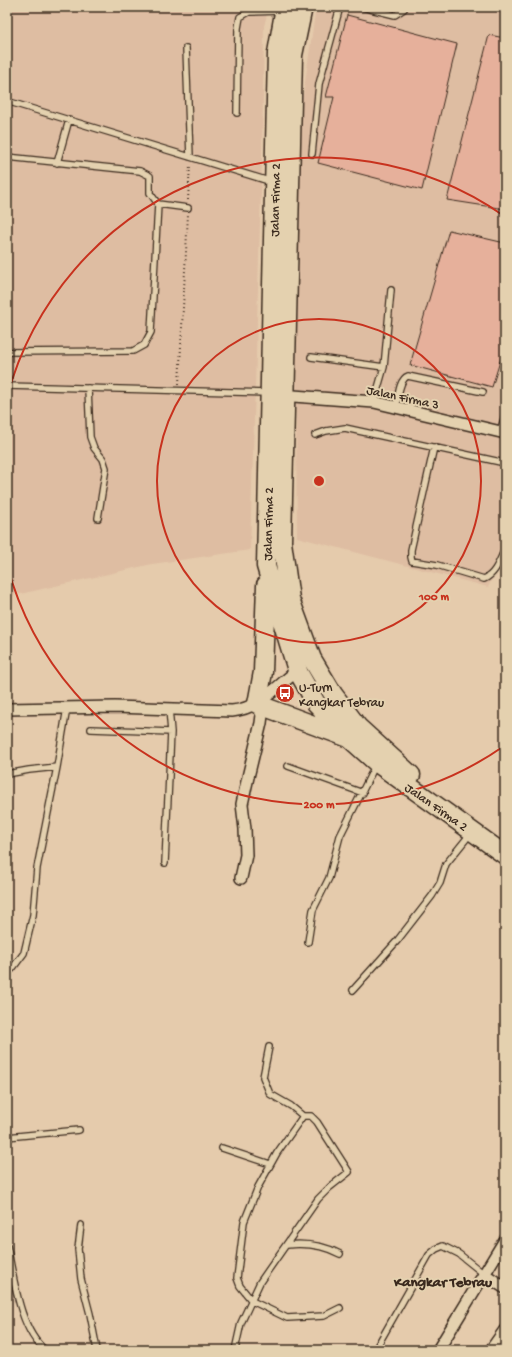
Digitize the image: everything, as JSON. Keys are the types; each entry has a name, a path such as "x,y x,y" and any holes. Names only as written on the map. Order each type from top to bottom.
{"main road":[{"name":"Jalan Firma 2","path":"304,7 292,55 277,394 266,566 297,670 316,703 349,738 380,757 472,831 505,855"},
{"name":"Jalan Firma 2","path":"285,9 277,53 274,183 277,394 282,542 290,599 312,659 333,694 380,757"},
{"path":"266,566 263,672 257,704 349,738"}],"street":[{"name":"Jalan Firma 3","path":"277,394 374,402 502,432"},
{"path":"7,709 115,707 232,711 243,710 257,704 312,659"},
{"path":"241,878 246,855 242,804 262,715 257,704"},
{"path":"438,1350 505,1240"},
{"path":"484,1274 505,1288"},
{"path":"491,1350 505,1330"}],"lane":[{"path":"312,154 319,84 340,7"},
{"path":"362,7 395,14 404,10 405,7"},
{"path":"237,113 238,28 240,16 250,12 285,9"},
{"path":"186,48 190,157"},
{"path":"13,103 274,183"},
{"path":"57,163 69,120"},
{"path":"7,157 140,171 150,176 150,193 158,204 151,332 144,345 133,351 7,352"},
{"path":"158,204 188,208"},
{"path":"374,402 384,367 391,290"},
{"path":"310,357 384,367"},
{"path":"396,407 403,379 408,376 483,392"},
{"path":"7,386 277,394"},
{"path":"88,388 89,430 91,442 103,459 106,468 98,518"},
{"path":"502,432 505,415"},
{"path":"316,435 326,431 345,428 505,463"},
{"path":"434,448 411,550 412,561 437,565 484,579 490,577 496,569 505,548"},
{"path":"7,972 12,969 24,953 33,915 37,868 67,707"},
{"path":"165,863 171,732 169,709"},
{"path":"91,729 171,732"},
{"path":"308,942 313,910 329,878 340,836 380,757"},
{"path":"288,766 363,793"},
{"path":"7,774 57,767"},
{"path":"353,990 397,941 427,901 440,883 446,864 472,831"},
{"path":"235,1350 241,1323 260,1282 318,1199 349,1172 317,1122 311,1116 303,1116 291,1106 270,1094 263,1077 269,1047"},
{"path":"303,1116 280,1148 258,1187 244,1222 237,1278 240,1286 252,1301 287,1318 324,1316 340,1308"},
{"path":"7,1137 79,1130"},
{"path":"222,1148 270,1164"},
{"path":"81,1225 78,1249 80,1271 97,1350"},
{"path":"287,1244 301,1244 329,1248 340,1254"},
{"path":"7,1246 19,1304 26,1324 45,1350"},
{"path":"375,1350 429,1255 436,1249 443,1246 449,1248 484,1274"}],"path":[{"path":"179,391 190,157"}],"shaded area":[{"path":"7,7 269,7 264,26 262,158 250,550 152,564 7,597"},
{"path":"316,7 505,7 505,555 488,587 297,537 296,424 298,131"}],"building":[{"path":"347,15 457,44 422,190 318,163 334,97 326,97"},
{"path":"489,35 505,38 505,209 447,200"},
{"path":"449,230 505,243 505,345 492,387 410,365"}],"place":[{"name":"U-Turn Kangkar Tebrau","path":"285,693"}],"district":[{"name":"Kangkar Tebrau","path":"443,1281"}]}
